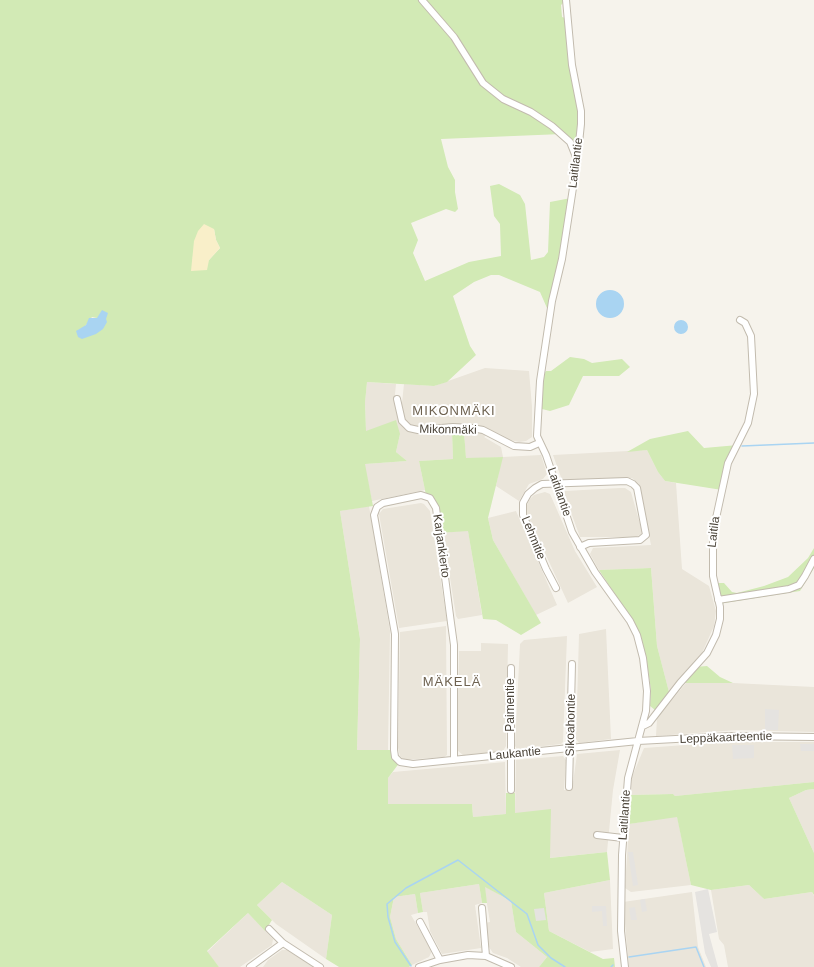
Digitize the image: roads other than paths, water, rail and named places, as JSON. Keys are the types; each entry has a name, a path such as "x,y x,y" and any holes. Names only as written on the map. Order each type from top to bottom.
{"street":[{"path":"422,0 454,37 483,83 503,99 531,112 552,126 570,142 577,162"},
{"name":"Laitilantie","path":"566,0 572,65 581,111 577,162 562,259 552,301 540,381 537,436 546,455 572,532 595,572 627,616 637,635 643,658 647,691 643,726 628,778 623,838 620,903 625,967"},
{"name":"Laitila","path":"643,726 649,723 680,683 707,653 716,635 720,619 713,576 713,532 728,462 748,423 754,394 751,336 745,323 740,320"},
{"name":"Mikonmäki","path":"397,399 402,421 409,428 418,430 453,427 472,428 483,430 514,446 530,447 539,443"},
{"path":"556,484 628,481 637,488 646,535 640,540 589,543 580,547"},
{"name":"Lehmitie","path":"556,484 542,484 534,488 528,494 522,509 523,515 546,569 556,588"},
{"name":"Karjankierto","path":"395,757 395,634 374,515 377,507 383,503 421,495 430,498 436,508 454,645 454,760"},
{"path":"718,600 789,589 799,585 814,559"},
{"name":"Sikoahontie","path":"569,787 572,664"},
{"name":"Paimentie","path":"511,668 511,790"},
{"name":"Leppäkaarteentie","path":"638,741 732,736 814,737"},
{"name":"Laukantie","path":"395,757 400,762 413,764 638,741"},
{"path":"597,835 623,838"},
{"path":"482,908 486,956"},
{"path":"420,922 440,960"},
{"path":"269,929 283,943 320,967"},
{"path":"250,967 283,943"},
{"path":"419,967 440,960 468,955 486,956 511,967"}],"water":[{"path":"610,290 620,294 624,304 620,314 610,318 600,314 596,304 600,294"},
{"path":"102,310 108,313 106,319 107,322 103,329 96,334 82,339 78,337 76,331 86,325 89,318 97,318"},
{"path":"678,320 684,320 688,324 688,330 684,334 678,334 674,330 674,324"}],"waterway":[{"path":"742,446 814,443"},
{"path":"411,966 395,942 388,917 387,904 406,888 458,860 527,914 538,945 551,958 565,967"},
{"path":"629,957 696,947 704,967"}],"district":[{"name":"MIKONMÄKI","path":"454,411"},
{"name":"MÄKELÄ","path":"452,682"}]}
